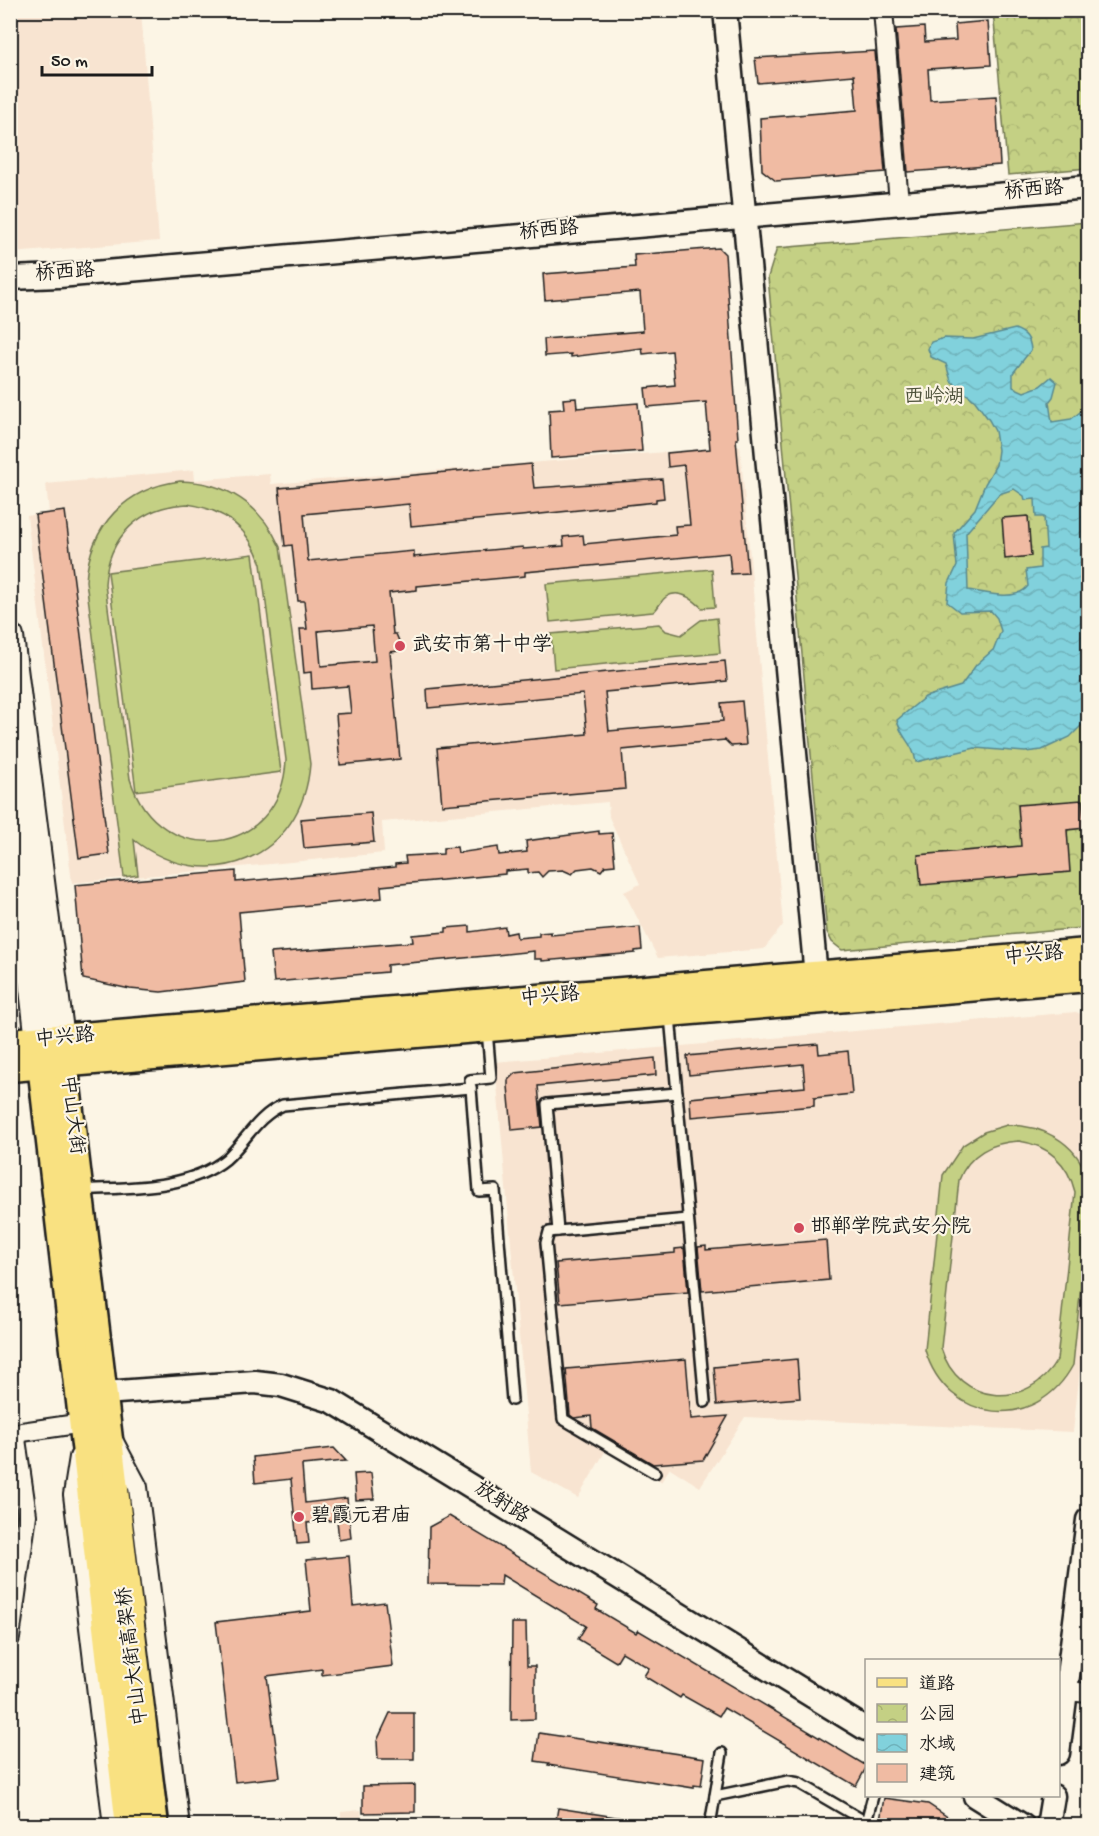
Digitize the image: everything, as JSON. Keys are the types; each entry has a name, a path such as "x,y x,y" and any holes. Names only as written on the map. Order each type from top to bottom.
{"main road":[{"name":"中山大街","path":"10,637 91,1427 103,1487"},
{"name":"中山大街","path":"10,789 51,1052 80,1190 104,1393 91,1427"},
{"name":"中兴路","path":"10,1067 51,1052 816,976 1089,953"},
{"name":"中兴路","path":"10,1043 51,1052 487,1027 1089,976"},
{"name":"中山大街高架桥","path":"103,1487 130,1826"},
{"name":"中山大街高架桥","path":"103,1487 154,1826"}],"street":[{"path":"724,10 816,976"},
{"path":"882,10 899,203"},
{"name":"桥西路","path":"10,278 70,275 1089,187"},
{"name":"放射路","path":"104,1393 255,1382 280,1385 332,1401 865,1728"},
{"path":"10,1638 19,1517 16,1439 18,1434 91,1427"},
{"path":"91,1427 73,1495 113,1826"},
{"path":"91,1427 138,1487 180,1826"},
{"path":"1060,1751 1078,1692 1089,1520"},
{"path":"977,1797 1023,1826"},
{"path":"1048,1826 1053,1797"}],"lane":[{"path":"669,1012 705,1402"},
{"path":"487,1027 491,1078 470,1080 479,1191 495,1190 512,1400"},
{"path":"80,1190 174,1181 212,1169 228,1157 270,1111 283,1105 471,1088"},
{"path":"558,1231 547,1104 677,1093"},
{"path":"655,1473 562,1419 546,1243 549,1232 688,1219"},
{"path":"710,1826 722,1753"},
{"path":"715,1796 788,1781 799,1783 866,1824 873,1797"}],"shaded area":[{"path":"11,10 141,11 159,241 11,253"},
{"name":"武安市第十中学","path":"740,446 783,925 764,949 658,958 624,892 640,884 609,817 608,802 382,822 384,853 72,883 27,516 49,512 46,484 194,470 195,480 270,474 271,484"},
{"name":"邯郸学院武安分院","path":"1076,1012 1088,1017 1088,1299 1073,1432 745,1417 700,1487 670,1468 661,1482 606,1450 578,1498 531,1472 495,1062"},
{"path":"361,1810 362,1821 507,1819 507,1825 341,1825 341,1812"}],"green space":[{"path":"993,11 1088,11 1088,168 1008,175"},
{"name":"西岭湖","path":"1088,222 1088,924 1082,928 842,950 832,942 827,932 768,277 777,248"},
{"path":"180,481 197,482 227,491 252,508 272,532 280,547 310,764 303,797 290,824 271,845 247,859 220,866 192,866 163,857 134,840 138,875 124,877 86,581 89,561 103,527 128,501 161,485","holes":["187,504 212,510 233,522 250,540 261,564 286,760 279,792 264,817 243,833 217,841 191,839 166,829 145,809 130,779 105,584 112,552 130,527 141,518 170,506"]},
{"path":"253,554 281,772 136,791 108,572"},
{"path":"712,569 715,607 702,608 690,598 676,594 664,599 653,612 550,622 546,584"},
{"path":"717,618 720,653 554,669 551,634 659,624 666,631 681,635 701,620"},
{"path":"1007,1125 1033,1128 1056,1137 1066,1144 1082,1164 1090,1192 1073,1365 1057,1387 1037,1402 1016,1410 993,1411 972,1405 952,1393 936,1375 925,1350 943,1175 963,1145 984,1132","holes":["1009,1142 1029,1143 1048,1151 1062,1164 1075,1192 1057,1360 1044,1376 1029,1388 1012,1394 994,1394 978,1390 962,1381 950,1367 941,1348 959,1180 969,1163 983,1151"]}],"water":[{"path":"1015,329 1025,334 1030,342 1031,350 1013,373 1013,387 1024,392 1040,386 1051,377 1057,382 1053,397 1049,402 1052,422 1071,419 1088,406 1088,719 1070,737 1042,750 1025,752 975,748 916,762 897,720 925,697 961,686 976,665 994,649 1001,631 997,618 991,611 960,612 947,602 949,583 957,566 954,533 975,509 996,465 998,450 995,431 989,420 975,401 951,381 946,364 931,357 928,349 931,342 944,338 973,339","holes":["1014,489 1024,496 1025,500 1035,499 1036,517 1044,517 1046,548 1040,549 1040,568 1026,570 1028,586 1016,594 1000,595 968,590 966,533 999,494"]}],"building":[{"path":"988,21 991,65 928,69 930,100 996,96 1000,165 908,172 896,29 924,27 925,42 956,40 955,24"},
{"path":"875,51 885,172 776,181 762,170 760,118 857,110 854,75 758,83 755,58"},
{"path":"719,248 725,254 738,439 736,439 748,573 731,574 729,553 525,572 525,576 417,586 417,590 389,593 393,634 396,634 399,641 399,651 390,652 400,759 340,765 336,714 351,713 348,686 312,689 311,672 304,673 300,629 307,629 304,601 298,601 292,545 285,546 279,488 531,464 534,488 662,479 664,498 656,499 656,502 521,516 411,526 409,504 304,514 308,561 414,551 414,557 523,547 523,549 564,546 563,537 583,535 584,544 676,535 675,526 690,525 684,465 668,467 667,453 710,449 706,402 647,407 645,388 675,385 672,351 643,354 642,348 571,357 571,354 545,356 544,339 643,331 640,292 545,300 543,274 635,267 634,255","holes":["372,626 375,661 321,666 318,631"]},
{"path":"576,398 577,408 638,403 642,451 551,458 549,410 564,409 563,399"},
{"path":"65,511 109,854 79,858 35,515"},
{"path":"1028,516 1031,556 1005,559 1002,518"},
{"path":"725,661 727,681 605,692 609,731 723,721 721,703 742,701 746,745 731,746 725,740 622,750 625,789 442,805 437,748 587,734 583,694 428,708 427,689"},
{"path":"1082,800 1085,828 1067,830 1070,872 921,885 918,855 1021,846 1018,805"},
{"path":"371,813 374,842 304,848 301,819"},
{"path":"599,831 599,834 612,833 615,865 605,866 601,871 593,867 577,869 572,874 563,870 548,871 542,877 538,872 528,873 528,869 505,871 505,874 381,886 382,898 239,912 245,982 161,992 130,989 83,979 75,885 236,871 236,882 395,867 395,864 406,863 405,856 443,854 443,848 457,847 458,853 498,847 499,855 527,852 526,841"},
{"path":"470,926 470,932 505,927 506,934 516,932 517,938 539,936 539,933 551,932 551,935 640,927 642,950 635,951 635,953 542,961 542,959 534,959 534,951 387,965 387,972 274,982 271,953 413,942 412,935 446,932 446,928"},
{"path":"818,1044 819,1054 848,1051 852,1094 814,1098 814,1106 691,1117 690,1098 805,1087 803,1064 689,1075 687,1056"},
{"path":"655,1058 656,1075 538,1086 542,1127 512,1130 508,1080 515,1073"},
{"path":"826,1240 829,1280 702,1291 698,1247 706,1246 706,1250"},
{"path":"684,1248 688,1292 560,1303 556,1263 675,1253 675,1249"},
{"path":"686,1359 691,1419 728,1416 703,1460 653,1464 592,1428 591,1416 574,1418 570,1415 566,1369"},
{"path":"797,1359 800,1398 717,1405 714,1367"},
{"path":"334,1448 346,1461 302,1465 305,1503 347,1498 351,1538 339,1540 337,1520 307,1523 309,1543 297,1544 291,1479 255,1483 253,1457"},
{"path":"371,1473 374,1499 356,1500 354,1474"},
{"path":"449,1516 598,1605 596,1609 636,1633 638,1630 865,1765 865,1770 856,1786 724,1708 719,1716 682,1695 680,1698 644,1676 649,1668 622,1652 616,1662 578,1639 586,1626 502,1575 501,1585 428,1584 429,1527"},
{"path":"349,1556 353,1606 385,1602 393,1666 322,1675 322,1669 267,1676 280,1777 235,1782 216,1622 311,1611 306,1560"},
{"path":"512,1623 526,1623 527,1666 535,1666 535,1719 511,1720"},
{"path":"390,1713 414,1713 414,1759 378,1759 377,1741"},
{"path":"539,1733 705,1758 701,1786 694,1785 694,1788 535,1761"},
{"path":"415,1785 415,1812 363,1813 363,1786"},
{"path":"884,1798 928,1804 961,1826 879,1826"},
{"path":"558,1808 628,1819 627,1826 555,1826"}],"place":[{"name":"武安市第十中学","path":"400,646"},
{"name":"邯郸学院武安分院","path":"799,1228"},
{"name":"碧霞元君庙","path":"299,1517"}]}
